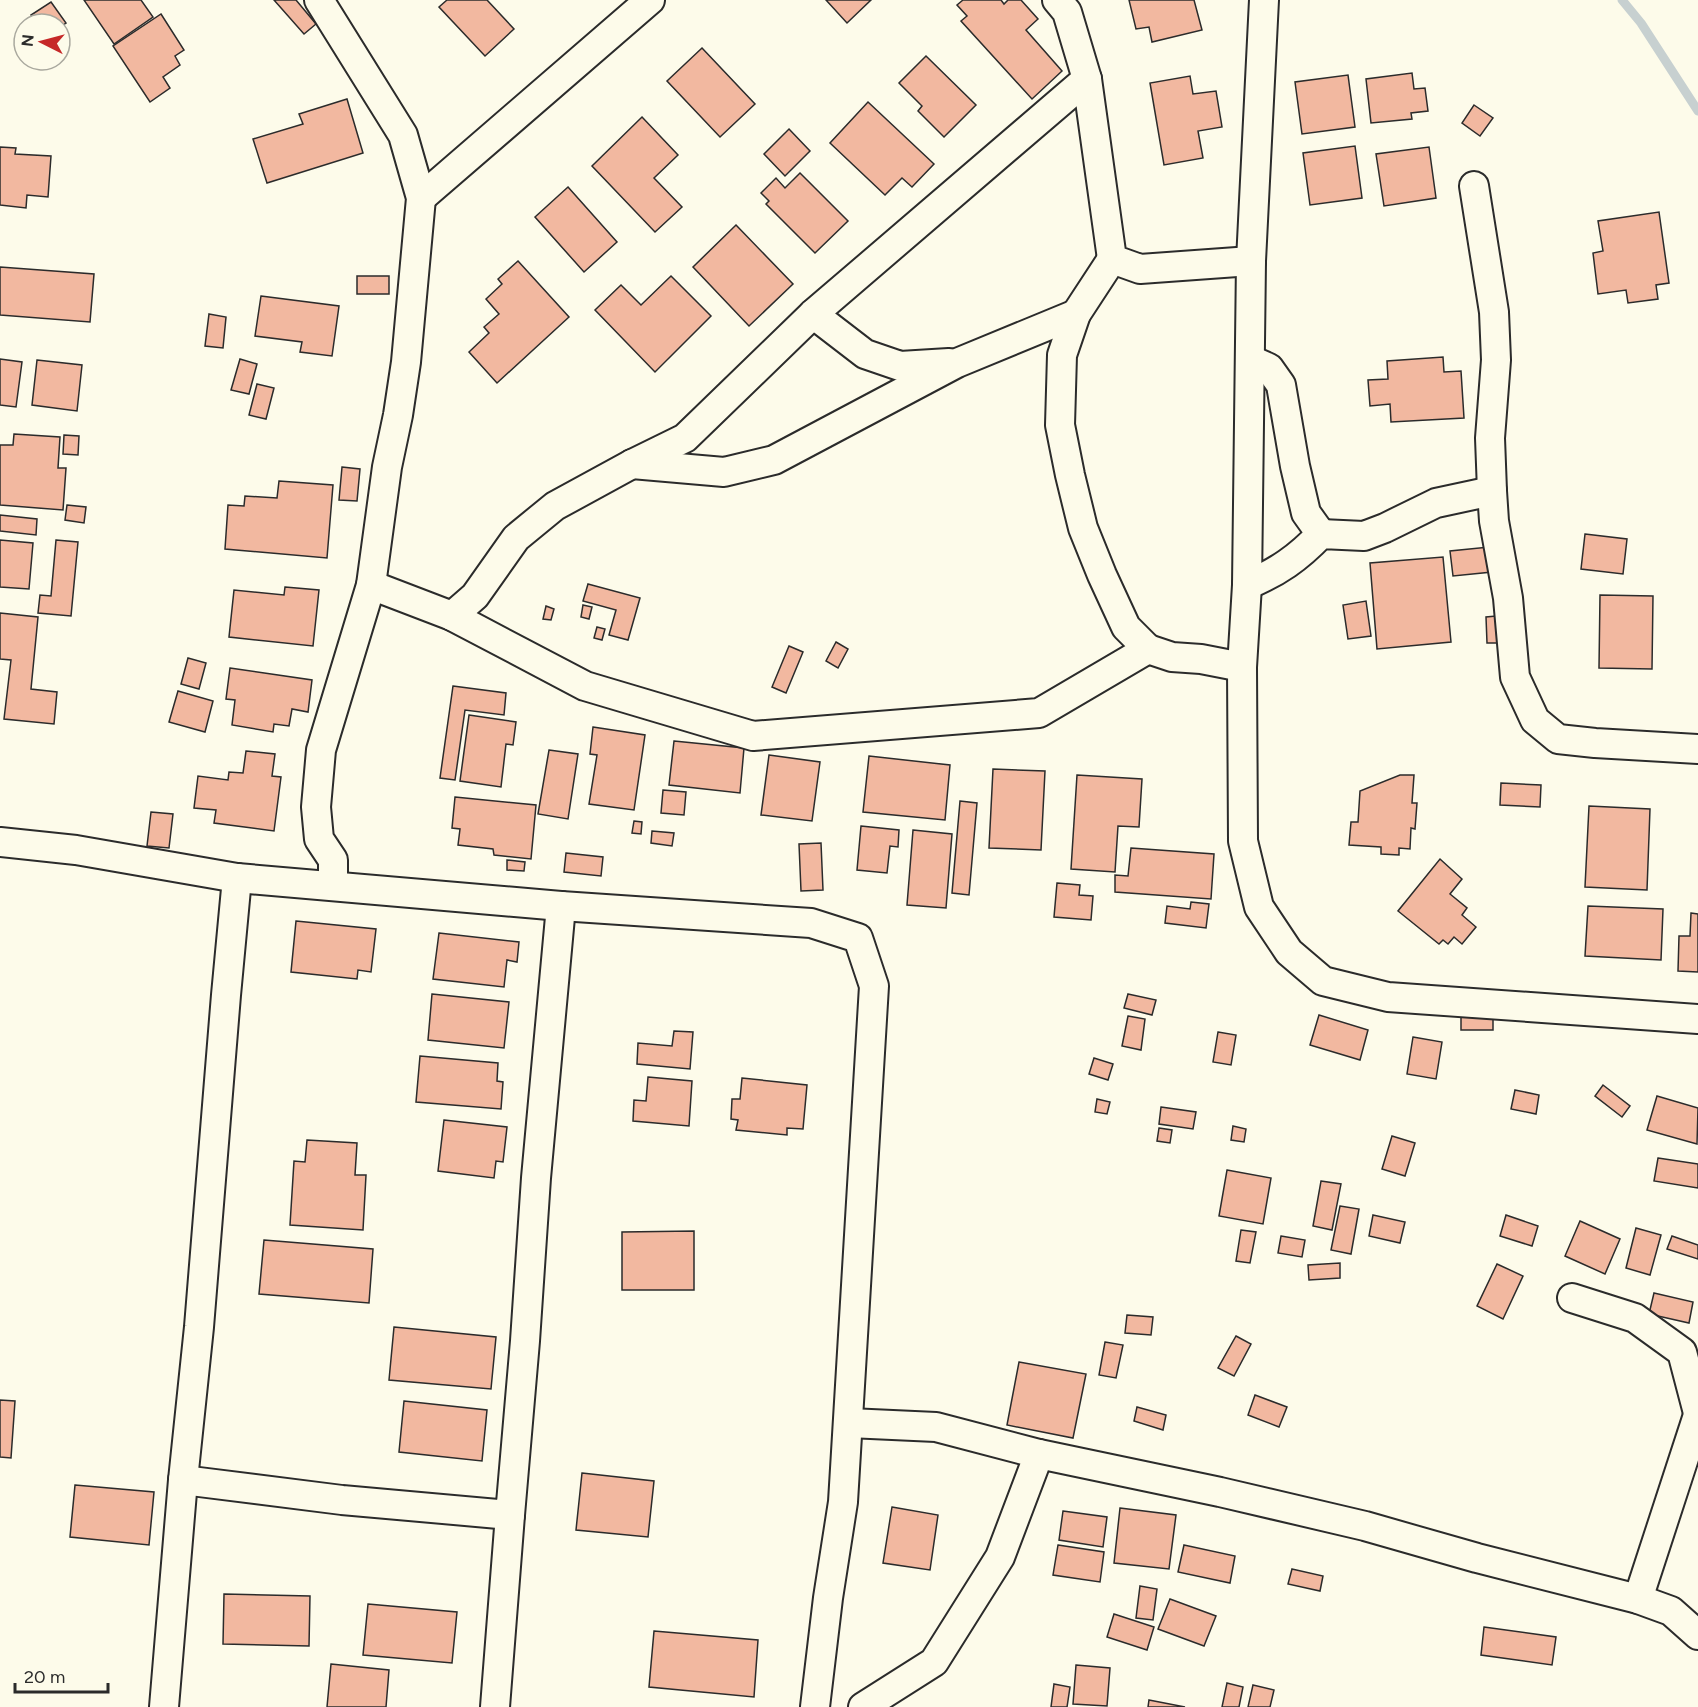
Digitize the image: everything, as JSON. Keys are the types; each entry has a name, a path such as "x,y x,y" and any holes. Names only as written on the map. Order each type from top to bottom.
{"street":[{"path":"319,0 403,135 421,198 406,362 387,467 371,585 321,750 316,807 319,839 333,860 333,886"},
{"path":"421,198 650,0"},
{"path":"1057,0 1067,12 1087,79 1112,259 1077,314 1062,355 1060,425 1083,528 1126,627 1148,649 1172,657 1201,659 1242,667"},
{"path":"1264,0 1251,261 1247,585 1242,667 1243,841 1258,907 1289,952 1323,981 1388,997 1698,1019"},
{"path":"452,616 475,596 516,538 555,506 685,438 813,314 1087,79"},
{"path":"1474,186 1494,312 1496,360 1490,438 1492,491 1494,520 1508,598 1515,677 1535,720 1558,739 1698,749"},
{"path":"1112,259 1140,269 1251,261"},
{"path":"813,314 865,354 900,366 957,363"},
{"path":"632,464 724,472 774,460 957,363 1077,314"},
{"path":"1251,360 1269,368 1281,385 1306,513 1321,534"},
{"path":"1247,585 1275,573 1301,554 1321,534 1364,536 1436,502 1492,491"},
{"path":"371,585 452,616 585,686 753,736 1039,713 1148,649"},
{"path":"0,842 76,850 237,878 561,906 811,923 858,938 874,986 843,1502 828,1598 815,1707"},
{"path":"164,1707 237,878"},
{"path":"495,1707 536,1178 561,906"},
{"path":"1572,1298 1635,1318 1682,1352 1698,1414 1638,1599"},
{"path":"849,1423 936,1427 1038,1454 1220,1492 1365,1526 1477,1558 1684,1609 1698,1635"},
{"path":"863,1707 934,1662 1000,1557 1038,1454"},
{"path":"183,1480 342,1500 510,1515"}],"building":[{"path":"84,0 141,0 153,17 114,44"},
{"path":"274,0 296,0 316,24 304,34"},
{"path":"447,0 487,0 514,29 485,56 439,7"},
{"path":"826,0 871,0 847,23"},
{"path":"963,0 1001,0 1004,4 1008,0 1021,0 1038,19 1026,30 1062,71 1032,99 961,21 967,16 957,5"},
{"path":"1129,0 1194,0 1202,30 1152,42 1149,27 1136,29"},
{"path":"51,2 58,12 36,12"},
{"path":"161,14 184,50 175,56 180,65 163,77 170,88 150,102 113,46"},
{"path":"702,48 755,104 720,137 667,81"},
{"path":"926,56 976,105 944,137 918,111 922,106 899,83"},
{"path":"1412,73 1414,89 1425,88 1428,111 1411,113 1412,119 1371,123 1366,79"},
{"path":"1348,75 1355,127 1302,134 1295,82"},
{"path":"1190,76 1193,94 1216,91 1222,127 1198,131 1203,158 1164,165 1150,83"},
{"path":"347,99 363,153 267,183 253,139 303,124 299,114"},
{"path":"868,102 934,164 912,187 902,178 885,195 830,143"},
{"path":"1474,105 1493,118 1480,136 1462,123"},
{"path":"642,117 678,155 654,178 682,207 655,232 592,166"},
{"path":"789,129 810,151 785,176 764,154"},
{"path":"1355,146 1362,198 1310,205 1303,153"},
{"path":"0,147 16,148 15,154 51,156 48,197 27,195 26,208 0,205"},
{"path":"1429,147 1436,198 1384,206 1376,154"},
{"path":"800,173 848,221 815,253 766,204 769,201 761,193 776,178 785,188"},
{"path":"568,187 617,242 584,272 535,217"},
{"path":"1659,212 1669,283 1656,285 1658,299 1628,303 1626,290 1598,294 1593,253 1603,251 1598,221"},
{"path":"736,225 793,284 749,326 693,267"},
{"path":"518,261 569,317 497,383 469,352 489,333 484,327 499,314 486,299 502,284 498,279"},
{"path":"0,267 94,274 90,322 0,315"},
{"path":"357,276 389,276 389,294 357,294"},
{"path":"671,276 711,316 655,372 595,310 621,285 641,305"},
{"path":"261,296 339,306 332,356 300,352 302,342 255,336"},
{"path":"209,314 226,317 223,348 205,346"},
{"path":"1443,357 1444,372 1461,371 1464,418 1391,422 1390,404 1370,406 1368,380 1388,379 1387,361"},
{"path":"0,359 22,362 16,407 0,405"},
{"path":"240,359 257,364 249,394 231,390"},
{"path":"37,360 82,365 77,411 32,405"},
{"path":"257,384 274,388 266,419 249,415"},
{"path":"14,434 60,437 58,468 66,468 63,510 0,505 0,445 13,445"},
{"path":"64,435 79,436 78,455 63,454"},
{"path":"342,467 360,469 357,501 339,500"},
{"path":"279,481 333,485 327,558 225,549 228,505 244,506 245,496 277,498"},
{"path":"67,505 86,507 84,523 65,520"},
{"path":"0,515 37,519 36,535 0,531"},
{"path":"1585,534 1627,539 1623,574 1581,569"},
{"path":"0,540 33,543 29,589 0,587"},
{"path":"56,540 78,542 71,616 38,613 40,595 51,596"},
{"path":"1489,547 1492,572 1453,576 1450,551"},
{"path":"1443,557 1451,642 1377,649 1370,563"},
{"path":"588,584 640,598 628,640 609,635 616,610 583,601"},
{"path":"285,587 319,590 313,646 229,637 234,590 284,595"},
{"path":"1600,595 1653,596 1652,669 1599,668"},
{"path":"1366,601 1371,636 1348,639 1343,605"},
{"path":"583,605 592,607 589,619 581,617"},
{"path":"546,606 554,609 551,620 543,619"},
{"path":"0,613 38,617 31,689 57,692 54,724 4,719 11,660 0,659"},
{"path":"1496,616 1497,643 1487,643 1486,617"},
{"path":"597,627 605,629 602,640 594,638"},
{"path":"836,642 848,649 838,668 826,661"},
{"path":"789,646 803,652 786,693 772,687"},
{"path":"188,658 206,663 199,689 181,684"},
{"path":"230,668 312,680 308,712 292,709 289,726 274,724 273,732 232,725 235,700 226,699"},
{"path":"453,686 506,693 504,715 465,710 455,780 440,778"},
{"path":"178,691 213,701 205,732 169,722"},
{"path":"469,715 516,722 513,745 506,744 501,787 460,781"},
{"path":"593,727 645,735 634,810 589,804 597,755 590,754"},
{"path":"674,741 744,748 740,793 669,785"},
{"path":"549,750 578,754 568,819 538,814"},
{"path":"246,751 275,754 272,776 281,777 274,831 214,823 216,810 194,808 198,776 228,780 229,772 243,773"},
{"path":"769,755 820,762 812,821 761,815"},
{"path":"869,756 950,765 945,820 863,812"},
{"path":"993,769 1045,771 1041,850 989,848"},
{"path":"1077,775 1142,779 1139,827 1118,826 1115,872 1071,869"},
{"path":"1400,775 1414,775 1412,803 1417,803 1415,829 1411,828 1410,849 1399,848 1399,855 1381,854 1381,847 1349,845 1351,822 1358,822 1360,791"},
{"path":"1501,783 1541,785 1540,807 1500,805"},
{"path":"663,790 686,792 684,815 661,813"},
{"path":"455,797 536,805 531,859 494,855 493,849 458,845 460,829 452,828"},
{"path":"960,801 977,803 969,895 952,893"},
{"path":"1589,806 1650,809 1647,890 1585,887"},
{"path":"151,812 173,814 169,848 147,846"},
{"path":"634,821 642,822 641,834 632,833"},
{"path":"861,826 899,830 898,847 890,846 887,873 857,870"},
{"path":"913,830 952,834 946,908 907,905"},
{"path":"652,831 674,833 672,846 651,843"},
{"path":"821,843 823,890 801,891 799,844"},
{"path":"1131,848 1214,854 1211,899 1115,892 1115,875 1128,876"},
{"path":"566,853 603,857 601,876 564,872"},
{"path":"1440,859 1462,879 1450,894 1467,908 1462,915 1476,927 1462,944 1454,937 1448,944 1443,940 1439,944 1398,911"},
{"path":"507,860 525,862 524,871 507,870"},
{"path":"1057,883 1080,885 1079,895 1093,896 1091,920 1054,917"},
{"path":"1191,902 1209,904 1206,928 1165,923 1167,906 1190,909"},
{"path":"1588,906 1663,909 1661,960 1585,956"},
{"path":"1691,913 1698,914 1698,972 1678,971 1679,936 1690,936"},
{"path":"296,921 376,929 371,972 358,970 357,979 291,972"},
{"path":"439,933 519,942 517,962 507,960 504,987 433,979"},
{"path":"432,994 509,1002 504,1048 428,1040"},
{"path":"1128,994 1156,1000 1152,1015 1124,1008"},
{"path":"1319,1015 1368,1030 1360,1060 1310,1045"},
{"path":"1461,1015 1493,1016 1493,1030 1461,1030"},
{"path":"1128,1016 1145,1019 1141,1050 1122,1046"},
{"path":"674,1031 693,1032 690,1069 637,1064 638,1043 672,1046"},
{"path":"1218,1032 1236,1035 1231,1065 1213,1062"},
{"path":"1413,1037 1442,1042 1436,1079 1407,1074"},
{"path":"420,1056 498,1063 497,1081 503,1082 501,1109 416,1102"},
{"path":"1094,1058 1113,1064 1108,1080 1089,1074"},
{"path":"648,1077 692,1081 689,1126 633,1121 634,1100 646,1101"},
{"path":"742,1078 807,1085 803,1129 787,1128 787,1135 736,1130 738,1120 731,1119 732,1099 740,1099"},
{"path":"1603,1085 1630,1106 1622,1117 1595,1096"},
{"path":"1515,1090 1539,1095 1536,1114 1511,1109"},
{"path":"1657,1096 1698,1108 1697,1144 1647,1130"},
{"path":"1097,1099 1110,1102 1107,1114 1095,1112"},
{"path":"1161,1107 1196,1112 1193,1129 1159,1124"},
{"path":"444,1120 507,1127 503,1162 496,1161 494,1178 438,1171"},
{"path":"1233,1126 1246,1129 1244,1142 1231,1140"},
{"path":"1159,1128 1172,1130 1170,1143 1157,1141"},
{"path":"1392,1136 1415,1143 1405,1176 1382,1169"},
{"path":"307,1140 357,1143 355,1175 366,1175 363,1230 290,1225 294,1161 305,1162"},
{"path":"1658,1158 1698,1164 1698,1188 1654,1181"},
{"path":"1227,1170 1271,1178 1263,1224 1219,1216"},
{"path":"1321,1181 1341,1184 1332,1230 1313,1226"},
{"path":"1340,1206 1359,1209 1351,1254 1331,1250"},
{"path":"1373,1215 1405,1222 1400,1243 1369,1236"},
{"path":"1506,1215 1538,1226 1532,1246 1500,1236"},
{"path":"1580,1221 1620,1239 1605,1274 1565,1256"},
{"path":"1636,1228 1661,1235 1650,1275 1626,1268"},
{"path":"1241,1230 1256,1232 1250,1263 1236,1261"},
{"path":"694,1231 694,1290 622,1290 622,1232"},
{"path":"1281,1236 1305,1240 1302,1257 1278,1253"},
{"path":"1672,1236 1698,1245 1698,1259 1667,1249"},
{"path":"264,1240 373,1249 369,1303 259,1294"},
{"path":"1340,1263 1340,1278 1309,1280 1308,1265"},
{"path":"1497,1264 1523,1276 1503,1319 1477,1306"},
{"path":"1654,1293 1693,1302 1689,1323 1649,1314"},
{"path":"1127,1315 1153,1317 1151,1335 1125,1333"},
{"path":"394,1327 496,1337 491,1389 389,1380"},
{"path":"1236,1336 1251,1344 1234,1376 1218,1368"},
{"path":"1105,1342 1123,1345 1116,1378 1099,1375"},
{"path":"1019,1362 1086,1374 1073,1438 1007,1425"},
{"path":"1255,1395 1287,1407 1279,1427 1248,1415"},
{"path":"0,1400 15,1401 11,1458 0,1457"},
{"path":"404,1401 487,1410 482,1461 399,1452"},
{"path":"1137,1407 1166,1415 1163,1430 1134,1421"},
{"path":"582,1473 654,1481 648,1537 576,1530"},
{"path":"75,1485 154,1492 149,1545 70,1537"},
{"path":"892,1507 938,1515 930,1570 883,1563"},
{"path":"1120,1508 1176,1515 1169,1569 1114,1563"},
{"path":"1063,1511 1107,1517 1103,1547 1059,1540"},
{"path":"1058,1545 1104,1552 1100,1582 1053,1575"},
{"path":"1184,1545 1235,1556 1230,1583 1178,1572"},
{"path":"1292,1569 1323,1576 1320,1591 1288,1584"},
{"path":"1140,1586 1157,1589 1153,1620 1136,1618"},
{"path":"224,1594 310,1596 309,1646 223,1644"},
{"path":"1170,1599 1216,1616 1204,1646 1158,1629"},
{"path":"368,1604 457,1612 452,1663 363,1655"},
{"path":"1114,1614 1154,1627 1147,1650 1107,1637"},
{"path":"1484,1627 1556,1637 1552,1665 1481,1655"},
{"path":"654,1631 758,1640 754,1697 649,1687"},
{"path":"331,1664 389,1670 386,1707 327,1707"},
{"path":"1076,1665 1110,1668 1107,1706 1073,1704"},
{"path":"1227,1683 1243,1687 1239,1707 1222,1707"},
{"path":"1054,1684 1070,1687 1067,1707 1051,1707"},
{"path":"1253,1685 1274,1690 1270,1707 1248,1707"},
{"path":"1149,1700 1185,1707 1148,1707"}],"waterway":[{"path":"1622,0 1641,23 1698,111"}]}
